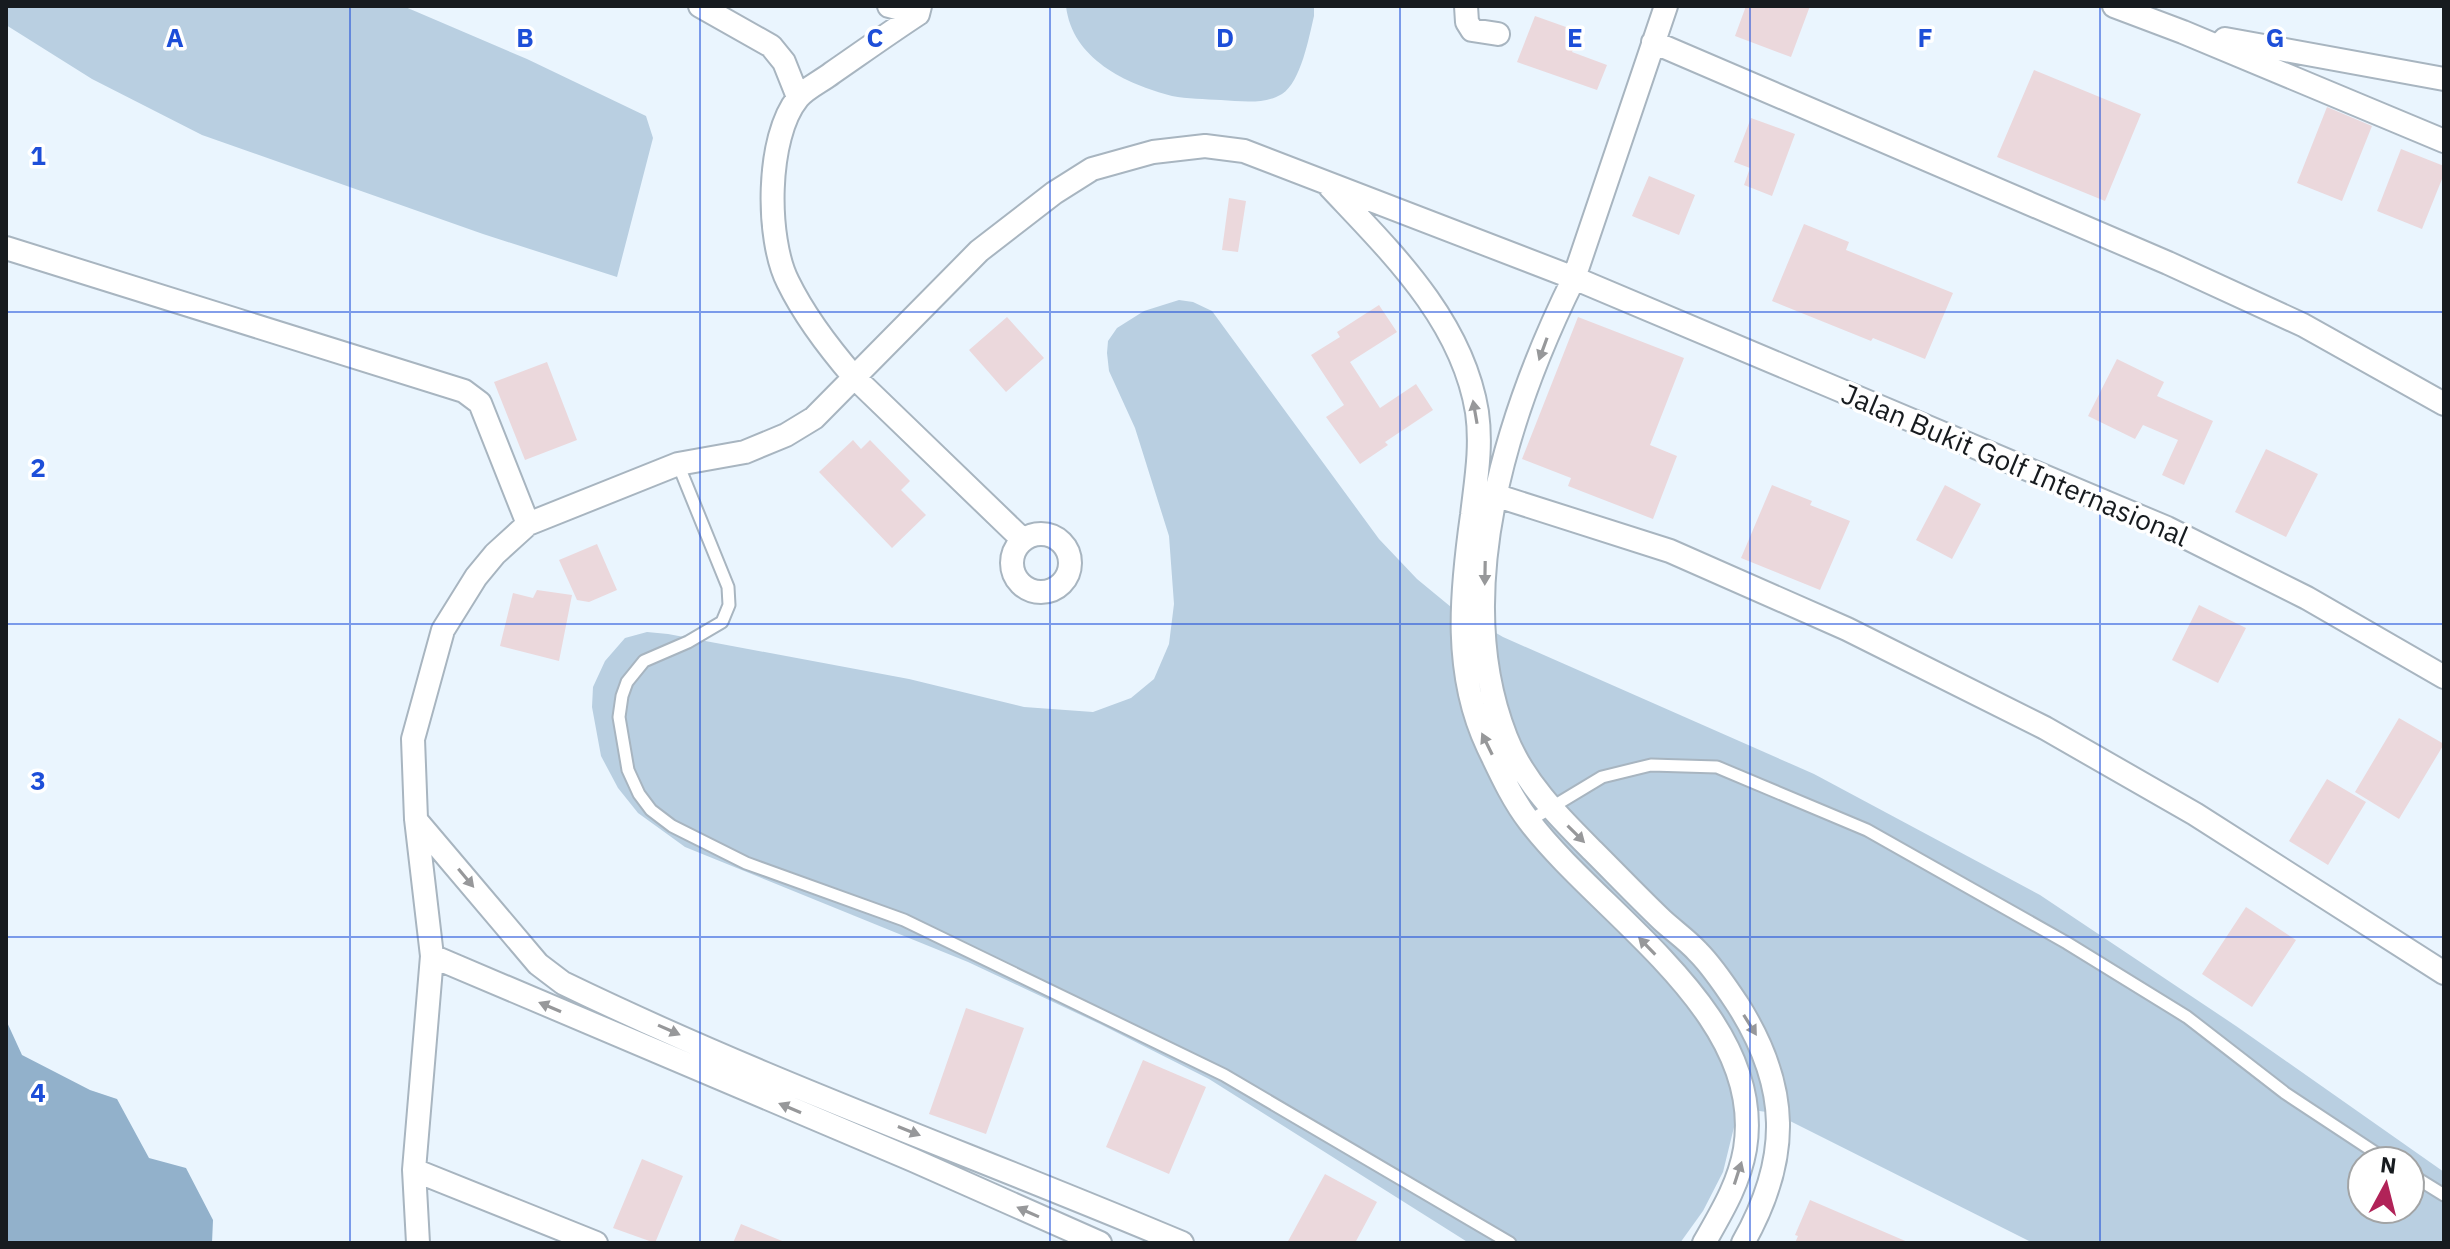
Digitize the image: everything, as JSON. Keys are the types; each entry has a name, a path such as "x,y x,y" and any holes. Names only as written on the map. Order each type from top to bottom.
{"street":[{"path":"700,6 771,46 784,62 798,97"},
{"path":"889,6 919,10"},
{"path":"1466,6 1467,22 1472,30 1498,34"},
{"path":"1666,6 1574,278 1555,316 1486,492 1465,569 1463,653 1474,716 1505,783 1529,821 1694,994 1725,1044 1739,1075 1746,1108 1746,1146 1739,1176 1704,1243"},
{"path":"2114,6 2444,141"},
{"path":"919,10 798,97 779,141 773,171 773,227 786,279 811,322 854,377 1023,540"},
{"path":"2183,32 2444,79"},
{"path":"1653,42 2290,318 2444,404"},
{"name":"Jalan Bukit Golf Internasional","path":"528,524 678,464 745,452 786,435 814,418 979,251 1054,193 1092,169 1153,152 1205,146 1244,151 1574,278 2167,528 2307,598 2444,677"},
{"path":"1327,183 1390,250 1444,321 1455,342 1477,411 1486,492 1485,660 1493,699 1507,740 1549,807 1700,953 1757,1035 1774,1078 1780,1124 1775,1168 1755,1223 1743,1243"},
{"path":"6,248 464,391 480,403 528,524 495,554 476,577 443,630 413,739 416,819 432,956 414,1170 418,1243"},
{"path":"1486,492 1670,551 1847,629 2045,728 2195,814 2444,973"},
{"path":"416,819 538,964 563,983 817,1095 1182,1243"},
{"path":"432,956 913,1160 1100,1243"},
{"path":"414,1170 596,1243"}],"lane":[{"path":"678,464 728,587 729,605 722,622 688,642 644,661 627,682 619,717 621,738 628,770 639,794 651,810 672,826 746,863 904,920 1224,1075 1510,1243"},
{"path":"1529,821 1602,777 1651,765 1717,767 1854,824 2067,943 2187,1017 2285,1093 2364,1145"},
{"path":"2426,1184 2444,1195"}],"shaded area":[{"path":"6,6 403,6 527,59 646,116 653,138 617,277 483,234 202,135 92,79 6,25"},
{"path":"1066,6 1314,6 1314,16 1303,58 1289,88 1268,100 1244,101 1172,96 1120,76 1090,55 1079,41 1070,25"},
{"path":"1179,300 1193,302 1212,311 1379,539 1417,579 1451,607 1503,637 1814,774 2040,895 2236,1026 2406,1145 2346,1145 2346,1225 2426,1225 2426,1159 2444,1172 2444,1243 2033,1243 1774,1113 1752,1110 1735,1123 1723,1172 1703,1211 1680,1243 1469,1243 1209,1079 968,962 685,847 638,813 618,788 601,756 592,707 593,687 605,661 625,638 647,632 909,679 1024,707 1093,712 1131,698 1154,679 1169,644 1174,604 1169,536 1135,428 1109,371 1108,341 1117,328 1144,311"},
{"path":"6,1020 22,1055 90,1090 117,1099 149,1158 186,1168 213,1220 212,1243 6,1243"}],"building":[{"path":"1746,6 1810,6 1791,57 1735,36"},
{"path":"1535,16 1580,32 1572,52 1607,65 1597,90 1517,62"},
{"path":"2034,70 2141,114 2105,201 1997,157"},
{"path":"2327,107 2372,126 2342,201 2297,183"},
{"path":"1751,118 1795,134 1772,196 1744,185 1750,168 1734,162"},
{"path":"2401,149 2444,166 2444,174 2422,229 2377,211"},
{"path":"1649,176 1695,195 1679,235 1632,216"},
{"path":"1229,198 1246,201 1238,252 1222,250"},
{"path":"1804,224 1849,242 1846,250 1953,293 1925,359 1772,301"},
{"path":"1379,305 1397,332 1350,362 1380,408 1416,384 1433,410 1385,442 1388,445 1360,464 1326,417 1344,405 1311,355 1340,337 1337,332"},
{"path":"1007,317 1044,358 1006,392 969,350"},
{"path":"1578,317 1684,358 1650,445 1677,456 1653,519 1568,486 1571,478 1522,459"},
{"path":"2117,359 2164,382 2157,396 2213,421 2184,485 2162,475 2178,440 2143,425 2135,439 2088,416"},
{"path":"547,362 577,440 525,460 494,382"},
{"path":"853,440 861,449 870,440 910,481 901,490 926,515 892,548 819,472"},
{"path":"2266,449 2318,474 2286,537 2235,512"},
{"path":"1772,485 1850,521 1820,590 1741,558"},
{"path":"1945,485 1981,504 1952,559 1916,540"},
{"path":"597,544 617,590 589,602 577,600 559,560"},
{"path":"537,590 572,595 559,661 500,646 513,593 533,598"},
{"path":"2199,605 2246,628 2218,683 2172,660"},
{"path":"2399,718 2444,744 2399,819 2355,792"},
{"path":"2327,779 2366,802 2328,865 2289,841"},
{"path":"2246,907 2296,940 2252,1007 2202,974"},
{"path":"966,1008 1024,1028 986,1134 929,1114"},
{"path":"1143,1060 1206,1087 1169,1174 1106,1147"},
{"path":"642,1159 683,1176 655,1243 613,1228"},
{"path":"1325,1174 1377,1202 1355,1243 1287,1243"},
{"path":"1810,1200 1910,1243 1795,1243 1798,1236 1795,1235"},
{"path":"741,1224 787,1243 733,1243"}]}
